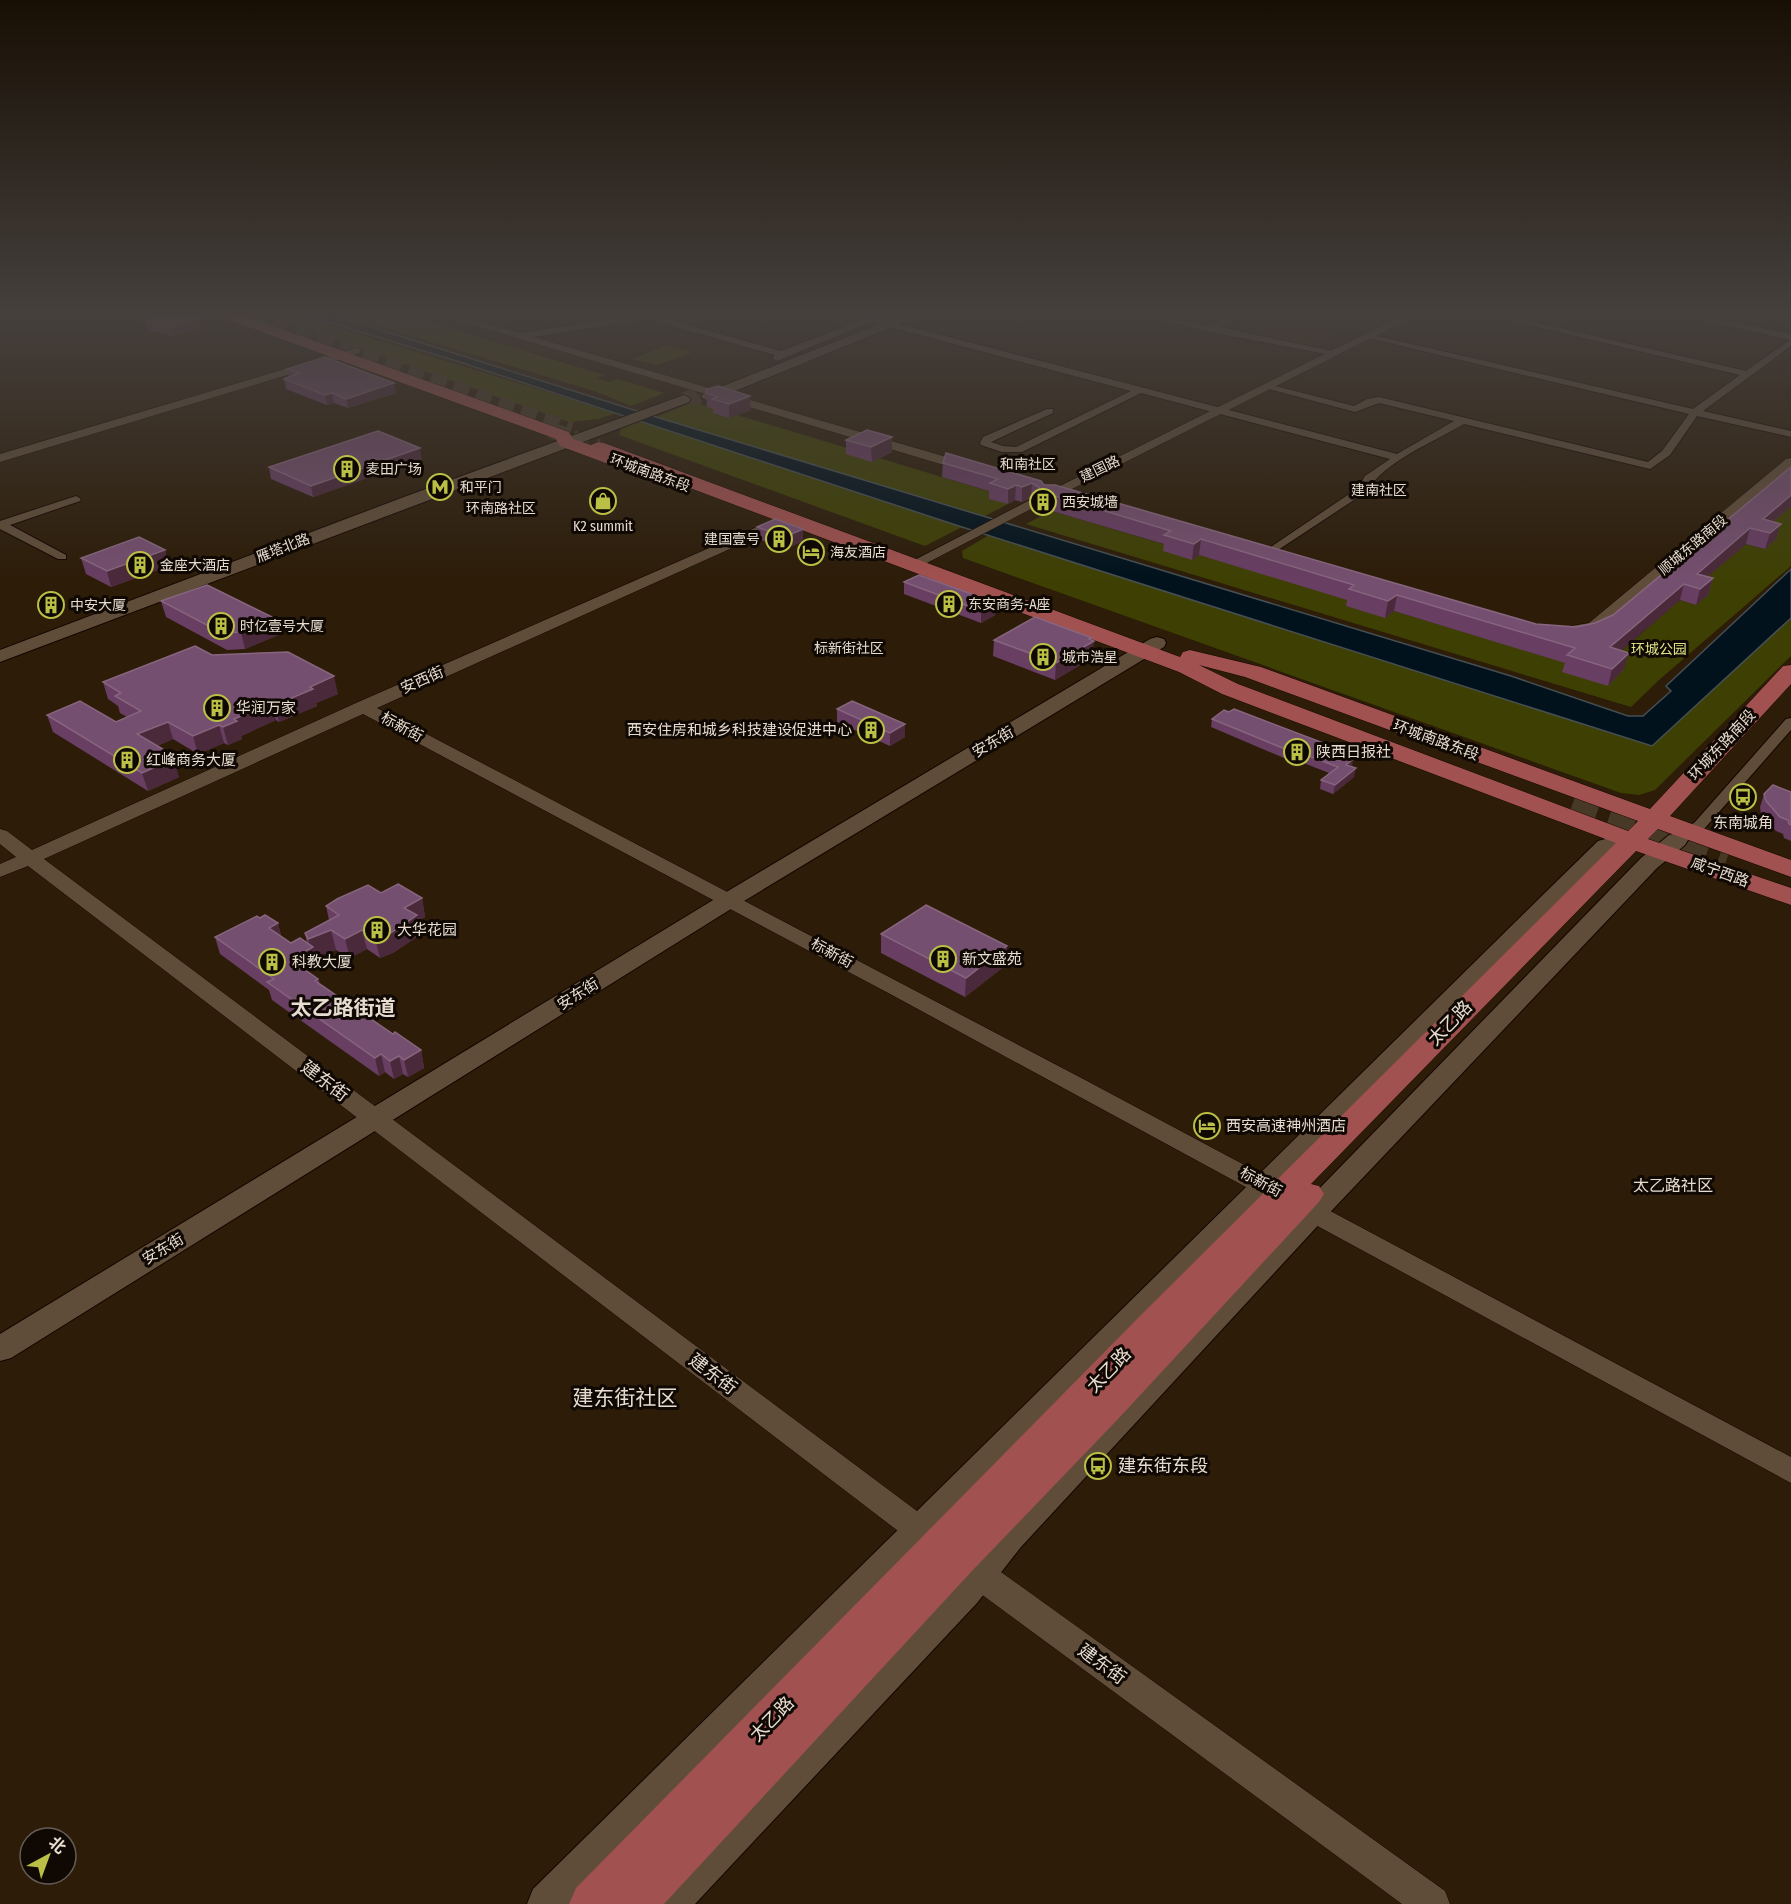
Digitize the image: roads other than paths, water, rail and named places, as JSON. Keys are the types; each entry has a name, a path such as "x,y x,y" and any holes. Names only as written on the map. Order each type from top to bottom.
{"main road":[{"name":"环城南路东段","path":"489,403 589,435 780,521 880,547"},
{"name":"环城南路东段","path":"500,403 1193,663 1230,689 1579,806 1662,837"},
{"path":"589,435 667,403"},
{"name":"雁塔北路","path":"0,647 376,507 407,492 589,435"},
{"name":"雁塔北路","path":"0,656 589,435"},
{"name":"安东街","path":"0,1349 731,899 1150,647"},
{"name":"环城东路南段","path":"1662,837 1791,671"},
{"name":"环城东路南段","path":"1662,837 1791,692"},
{"name":"咸宁西路","path":"1662,837 1791,877"},
{"name":"太乙路","path":"592,1904 949,1552 1106,1408 1291,1198 1662,837"},
{"name":"咸宁西路","path":"1727,859 1791,869"},
{"name":"咸宁西路","path":"1727,859 1791,888"},
{"name":"咸宁西路","path":"1727,859 1791,897"},
{"path":"548,1904 949,1552 1291,1198"},
{"path":"667,1904 964,1592 949,1552"},
{"name":"太乙路","path":"633,1904 949,1552"}],"street":[{"path":"0,458 182,403"},
{"path":"728,403 986,473"},
{"path":"1050,411 987,439 985,443 1007,450 1018,450 1113,403"},
{"path":"1182,403 1398,458"},
{"name":"建国路","path":"1075,499 1046,493 1235,403"},
{"path":"1330,403 1355,409 1367,403"},
{"path":"1390,403 1650,466 1666,453 1695,412 1708,403"},
{"path":"1655,403 1791,434"},
{"path":"1269,553 1362,490 1369,478 1398,458 1462,421"},
{"name":"顺城东路南段","path":"1560,631 1594,627 1791,462"},
{"path":"1,525 76,499"},
{"path":"920,560 1030,504"},
{"name":"安西街","path":"0,871 780,521"},
{"path":"1,525 62,557"},
{"path":"1250,547 1292,559"},
{"name":"标新街","path":"362,707 731,899 1291,1198 1791,1472"},
{"path":"1662,837 1700,825 1791,722"},
{"name":"建东街","path":"0,834 949,1552 1432,1904"}],"water":[{"path":"584,403 611,403 1511,676 1628,716 1643,716 1671,691 1666,686 1791,569 1791,618 1652,746 962,527"}],"tunnel":[{"path":"496,403 571,430"},
{"path":"550,430 598,447"},
{"path":"1571,808 1725,864"}],"place":[{"name":"麦田广场","path":"347,469"},
{"name":"和平门","path":"440,487"},
{"name":"K2 summit","path":"603,501"},
{"name":"西安城墙","path":"1043,502"},
{"name":"建国壹号","path":"779,539"},
{"name":"海友酒店","path":"811,552"},
{"name":"金座大酒店","path":"140,565"},
{"name":"东安商务-A座","path":"949,604"},
{"name":"中安大厦","path":"51,605"},
{"name":"时亿壹号大厦","path":"221,626"},
{"name":"城市浩星","path":"1043,657"},
{"name":"华润万家","path":"217,708"},
{"name":"西安住房和城乡科技建设促进中心","path":"871,730"},
{"name":"陕西日报社","path":"1297,752"},
{"name":"红峰商务大厦","path":"127,760"},
{"name":"东南城角","path":"1743,797"},
{"name":"大华花园","path":"377,930"},
{"name":"新文盛苑","path":"943,959"},
{"name":"科教大厦","path":"272,962"},
{"name":"西安高速神州酒店","path":"1207,1126"},
{"name":"建东街东段","path":"1098,1466"}],"district":[{"name":"和南社区","path":"1028,464"},
{"name":"建南社区","path":"1379,490"},
{"name":"环南路社区","path":"501,508"},
{"name":"标新街社区","path":"849,648"},
{"name":"太乙路街道","path":"343,1008"},
{"name":"太乙路社区","path":"1673,1185"},
{"name":"建东街社区","path":"625,1398"}],"park label":[{"name":"环城公园","path":"1659,649"}]}
